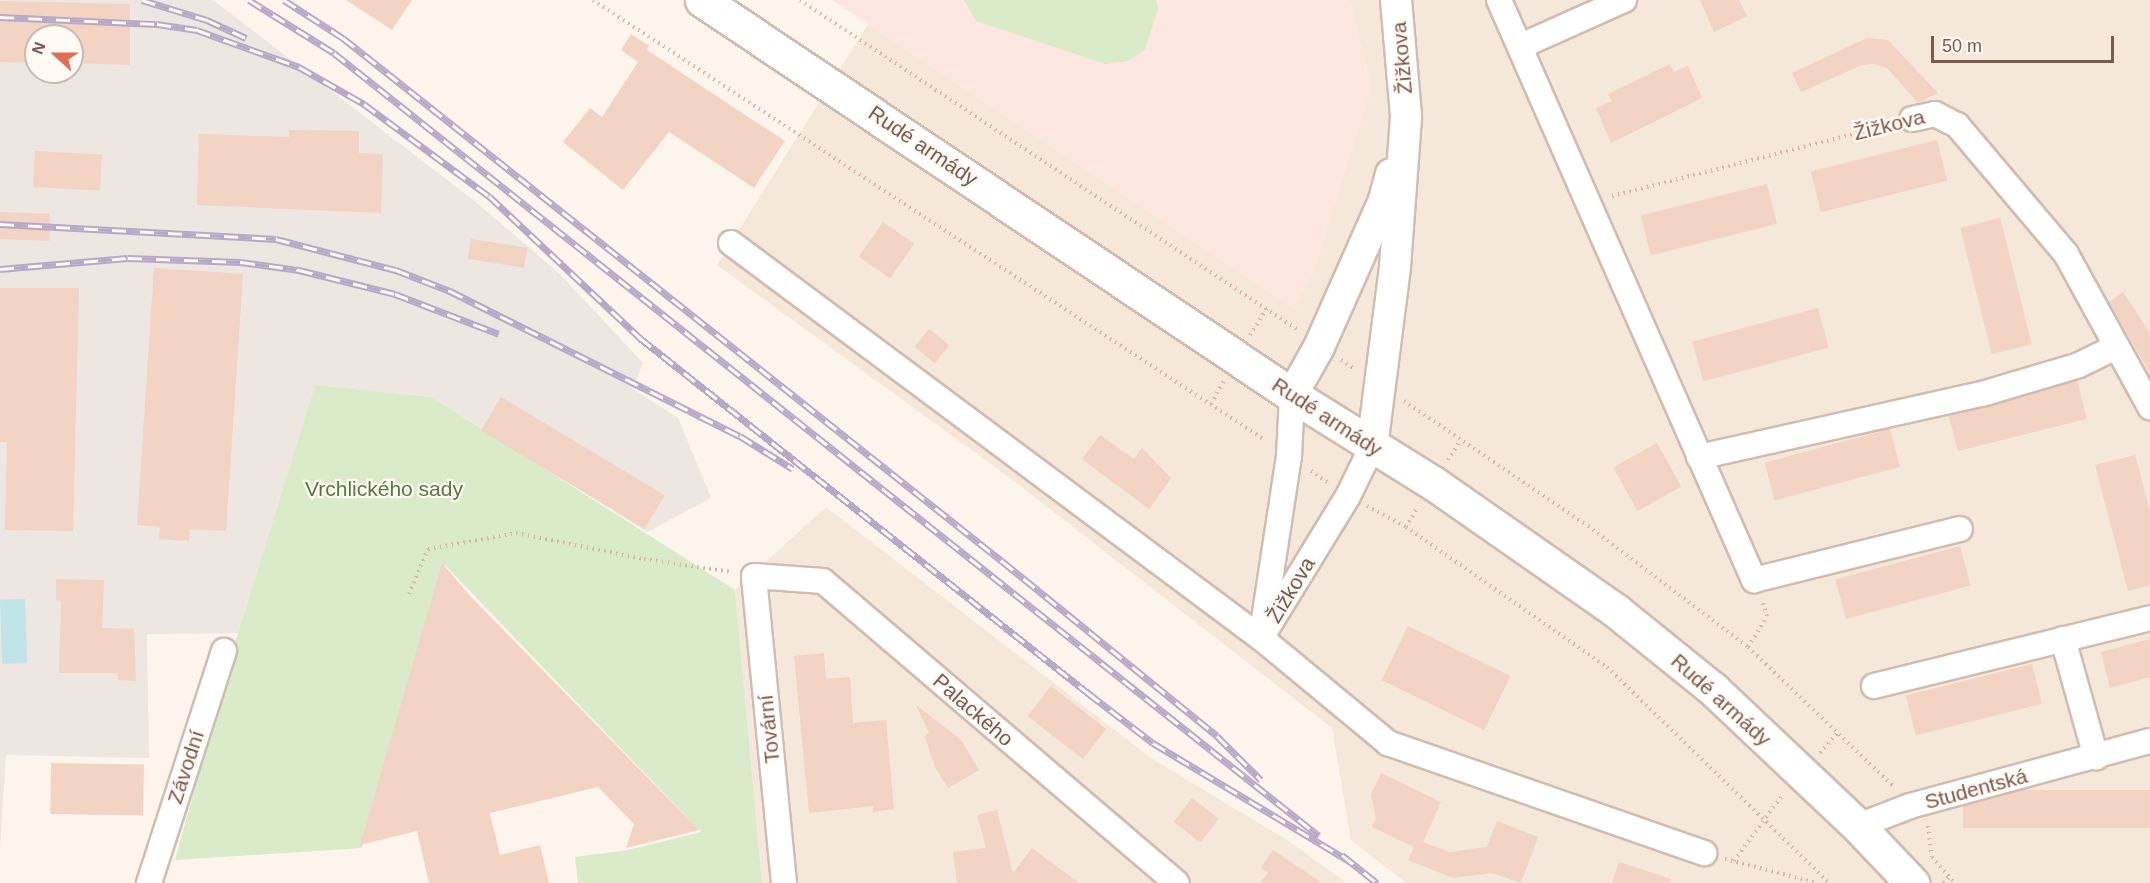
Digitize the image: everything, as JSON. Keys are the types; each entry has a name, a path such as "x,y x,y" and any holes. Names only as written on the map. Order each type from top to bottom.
{"main road":[{"name":"Rudé armády","path":"702,0 1292,395 1433,483 1615,610 1713,689 1858,826 1912,883"}],"street":[{"name":"Žižkova","path":"1261,638 1348,496 1372,447 1395,267 1406,116 1396,0"},
{"path":"1499,0 1755,580 1960,529"},
{"path":"1521,46 1624,0"},
{"name":"Žižkova","path":"1912,119 1935,114 1957,125 2066,254 2114,348 2150,407"},
{"name":"Žižkova","path":"1261,638 1289,456 1292,395 1319,347 1384,200 1406,116"},
{"path":"731,243 1261,638 1388,743 1459,771 1704,853"},
{"path":"1699,456 1983,394 2079,365 2114,348"},
{"name":"Palackého","path":"754,576 823,581 1175,883"},
{"name":"Tovární","path":"754,576 784,883"},
{"path":"1874,686 2150,618"},
{"path":"2063,639 2096,758"},
{"name":"Závodní","path":"149,883 224,651"},
{"name":"Studentská","path":"1858,826 1910,806 2096,758 2150,741"}],"path":[{"path":"593,0 1348,496 1406,527 1607,667 1763,816 1829,883"},
{"name":"Žižkova","path":"1591,208 1605,198 1912,119"},
{"path":"409,594 428,549 516,532 644,559 754,576"},
{"path":"1748,647 1767,616 1755,580"},
{"path":"1734,861 1763,816"},
{"path":"1928,826 1932,857 1955,883"},
{"path":"1704,853 1817,883"},
{"path":"1943,883 1950,877"}],"shaded area":[{"path":"0,0 213,0 472,199 559,273 643,363 633,389 678,418 711,498 647,532 432,397 315,385 238,633 147,634 149,758 6,755 0,849"},
{"path":"832,0 1350,0 1371,89 1314,272 1295,309"},
{"path":"1350,0 2150,0 2150,883 1406,883 1351,840 1332,728 1006,475 717,265 868,24 1295,309 1371,89"},
{"path":"826,507 1151,758 1287,840 1347,883 762,883 735,590"}],"green space":[{"path":"964,0 1156,0 1158,9 1145,50 1128,61 1105,64 976,21"},
{"name":"Vrchlického sady","path":"315,385 432,397 735,590 762,883 578,883 575,857 628,850 701,832 445,565 362,848 175,860 238,633"}],"water":[{"path":"25,599 27,663 2,664 0,600"}],"building":[{"path":"346,0 412,0 392,30"},
{"path":"1700,0 1739,0 1747,16 1714,32"},
{"path":"0,1 130,4 130,65 84,63 84,24 24,24 24,63 0,62"},
{"path":"631,34 649,46 647,50 785,141 754,188 669,132 623,190 563,142 590,108 602,117 638,62 621,50"},
{"path":"1867,38 1888,40 1938,93 1918,103 1887,68 1874,64 1862,65 1801,92 1792,73"},
{"path":"1670,64 1674,72 1688,66 1702,98 1611,143 1596,108 1612,101 1608,94"},
{"path":"289,130 359,131 359,153 383,154 381,213 197,205 199,134 289,137"},
{"path":"1937,140 1947,181 1821,212 1811,171"},
{"path":"35,151 102,155 100,190 33,187"},
{"path":"1767,184 1777,224 1651,255 1641,215"},
{"path":"0,212 50,214 49,241 0,239"},
{"path":"2000,218 2031,344 1992,354 1960,228"},
{"path":"883,222 914,244 890,278 859,256"},
{"path":"471,239 527,248 524,268 468,259"},
{"path":"154,268 243,274 226,531 190,529 189,541 159,539 160,527 137,525"},
{"path":"0,288 79,288 73,531 5,530 7,442 0,442"},
{"path":"2123,292 2150,333 2150,373 2109,302"},
{"path":"1818,308 1829,348 1703,381 1692,342"},
{"path":"929,329 949,345 935,363 915,347"},
{"path":"2077,380 2087,419 1958,451 1948,412"},
{"path":"501,397 665,495 645,529 481,430"},
{"path":"1890,429 1900,467 1775,500 1764,463"},
{"path":"1100,435 1134,459 1142,448 1171,478 1149,509 1082,459"},
{"path":"1657,443 1681,487 1638,511 1613,467"},
{"path":"2135,455 2150,512 2150,585 2128,591 2095,465"},
{"path":"1960,546 1971,586 1846,619 1835,579"},
{"path":"442,563 472,598 699,830 626,848 634,824 598,787 490,813 500,855 540,845 549,883 429,883 417,831 360,845"},
{"path":"56,579 104,580 102,628 134,629 136,681 118,680 118,673 59,673 61,601 56,600"},
{"path":"1408,626 1510,676 1484,730 1382,680"},
{"path":"2150,639 2150,677 2110,688 2101,652"},
{"path":"824,653 826,679 850,677 853,723 886,720 894,809 873,812 873,806 809,813 794,656"},
{"path":"2032,664 2042,704 1916,735 1906,695"},
{"path":"1051,686 1106,729 1083,759 1028,716"},
{"path":"916,705 961,740 979,770 948,788 935,767 925,736 929,733"},
{"path":"51,763 144,765 143,816 50,814"},
{"path":"1381,773 1441,802 1423,842 1449,852 1487,847 1497,821 1538,837 1521,883 1492,873 1453,878 1408,860 1414,847 1372,827 1376,818 1371,795"},
{"path":"1963,790 2150,790 2150,828 1963,828"},
{"path":"1192,798 1219,819 1200,843 1174,822"},
{"path":"997,810 1013,873 1032,848 1079,883 957,883 953,852 986,848 977,815"},
{"path":"1273,850 1322,883 1260,883 1268,873 1261,868"},
{"path":"1619,862 1671,879 1670,883 1612,883"}],"railway":[{"path":"142,0 207,20 246,38"},
{"path":"249,0 334,53 1319,836"},
{"path":"284,0 343,38 1002,561 1217,736 1261,780"},
{"path":"0,17 157,24 197,30 299,67 364,104 489,196 640,338 1153,743 1349,861"},
{"path":"0,224 276,239 396,270 450,291 740,436 793,469"},
{"path":"0,269 128,258 241,262 299,270 395,294 499,334"},
{"path":"1342,855 1377,883"}]}
